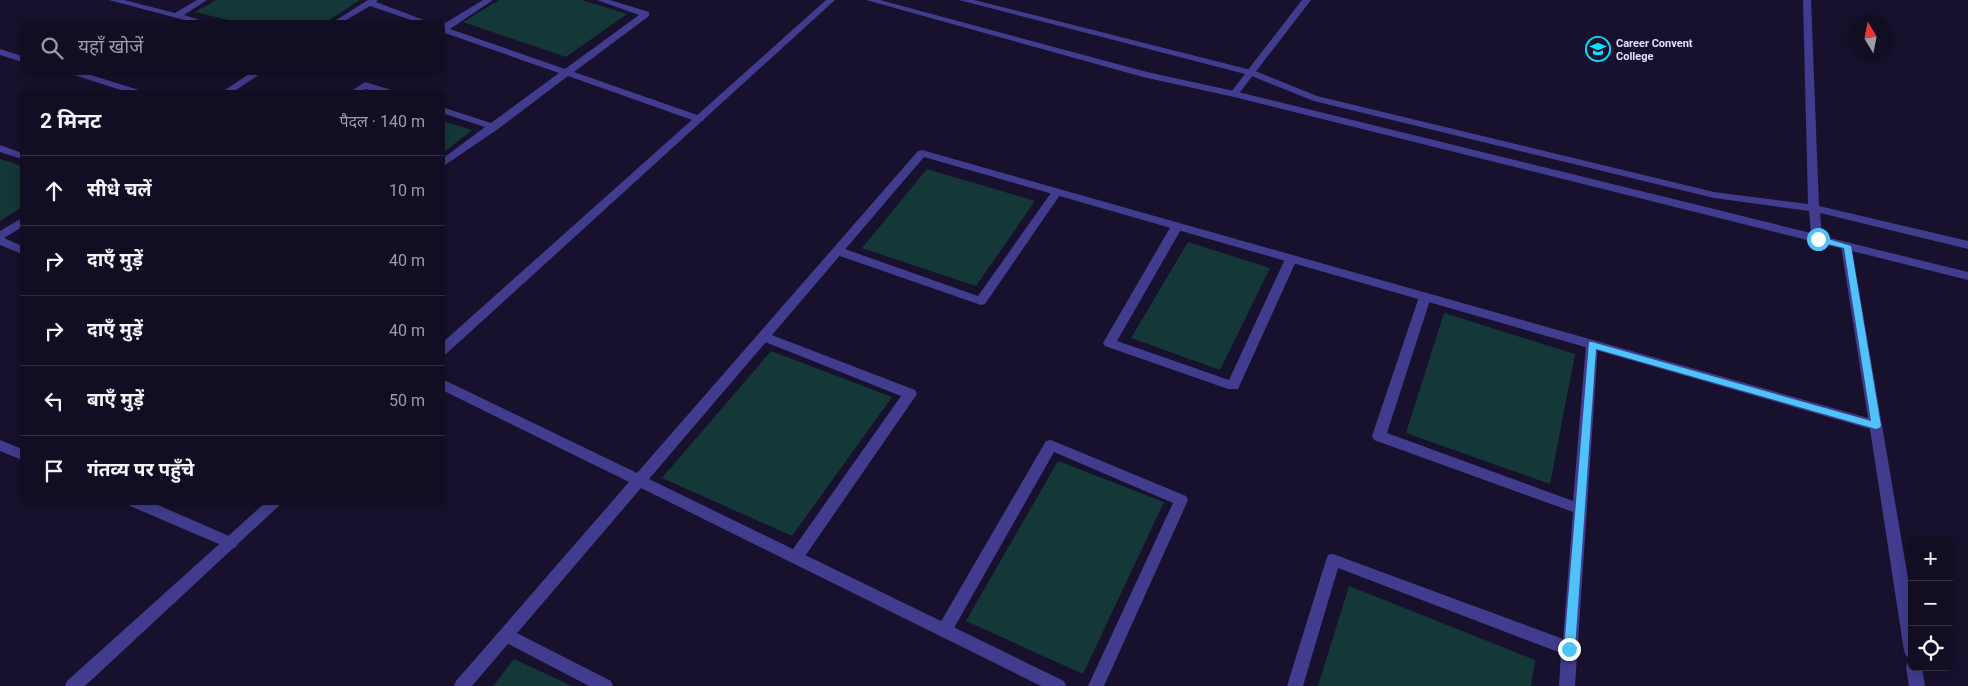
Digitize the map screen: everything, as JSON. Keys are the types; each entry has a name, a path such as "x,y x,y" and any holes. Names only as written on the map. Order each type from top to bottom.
{"street":[{"path":"113,0 193,20"},
{"path":"176,16 203,0"},
{"path":"445,28 489,0"},
{"path":"445,162 646,14 601,0"},
{"path":"445,348 831,0"},
{"path":"870,0 1146,75 1234,94 1968,276"},
{"path":"963,0 1252,73 1314,98 1714,195 1814,208 1968,245"},
{"path":"1234,94 1307,0"},
{"path":"1807,0 1814,208 1818,239"},
{"path":"341,20 372,2 419,20"},
{"path":"445,30 699,119"},
{"path":"0,52 20,58"},
{"path":"79,75 129,90"},
{"path":"231,90 254,75"},
{"path":"358,90 365,85 381,90"},
{"path":"445,111 494,127"},
{"path":"0,148 20,155"},
{"path":"462,686 922,154 1876,426"},
{"path":"838,251 981,301 1057,192"},
{"path":"0,236 20,223"},
{"path":"1177,226 1109,343 1233,386 1291,259"},
{"path":"0,241 20,249"},
{"path":"1847,246 1908,626"},
{"path":"1425,297 1379,436 1580,509"},
{"path":"764,337 910,394 796,557"},
{"path":"1567,686 1592,344"},
{"path":"445,385 1058,686"},
{"path":"0,445 20,454"},
{"path":"944,630 1051,445 1181,500 1096,686"},
{"path":"142,505 231,543"},
{"path":"73,686 273,505"},
{"path":"1295,686 1333,560 1569,649"},
{"path":"507,635 604,686"},
{"path":"1915,671 1917,686"}],"green space":[{"path":"216,0 360,0 329,20 228,20 195,12"},
{"path":"499,0 582,0 627,14 566,57 463,22"},
{"path":"445,122 472,130 445,151"},
{"path":"0,159 20,165 20,208 0,221"},
{"path":"927,169 1035,201 976,286 862,248"},
{"path":"1188,242 1270,268 1220,370 1131,338"},
{"path":"1444,313 1575,354 1550,484 1406,433"},
{"path":"771,351 892,397 792,536 662,478"},
{"path":"1058,461 1164,502 1083,674 966,621"},
{"path":"1349,586 1535,660 1531,686 1318,686"},
{"path":"514,659 572,686 493,686"}],"place":[{"name":"Career Convent College","path":"1598,49"}],"route":[{"path":"1569,649 1592,344 1876,426 1847,246 1818,239"}]}
